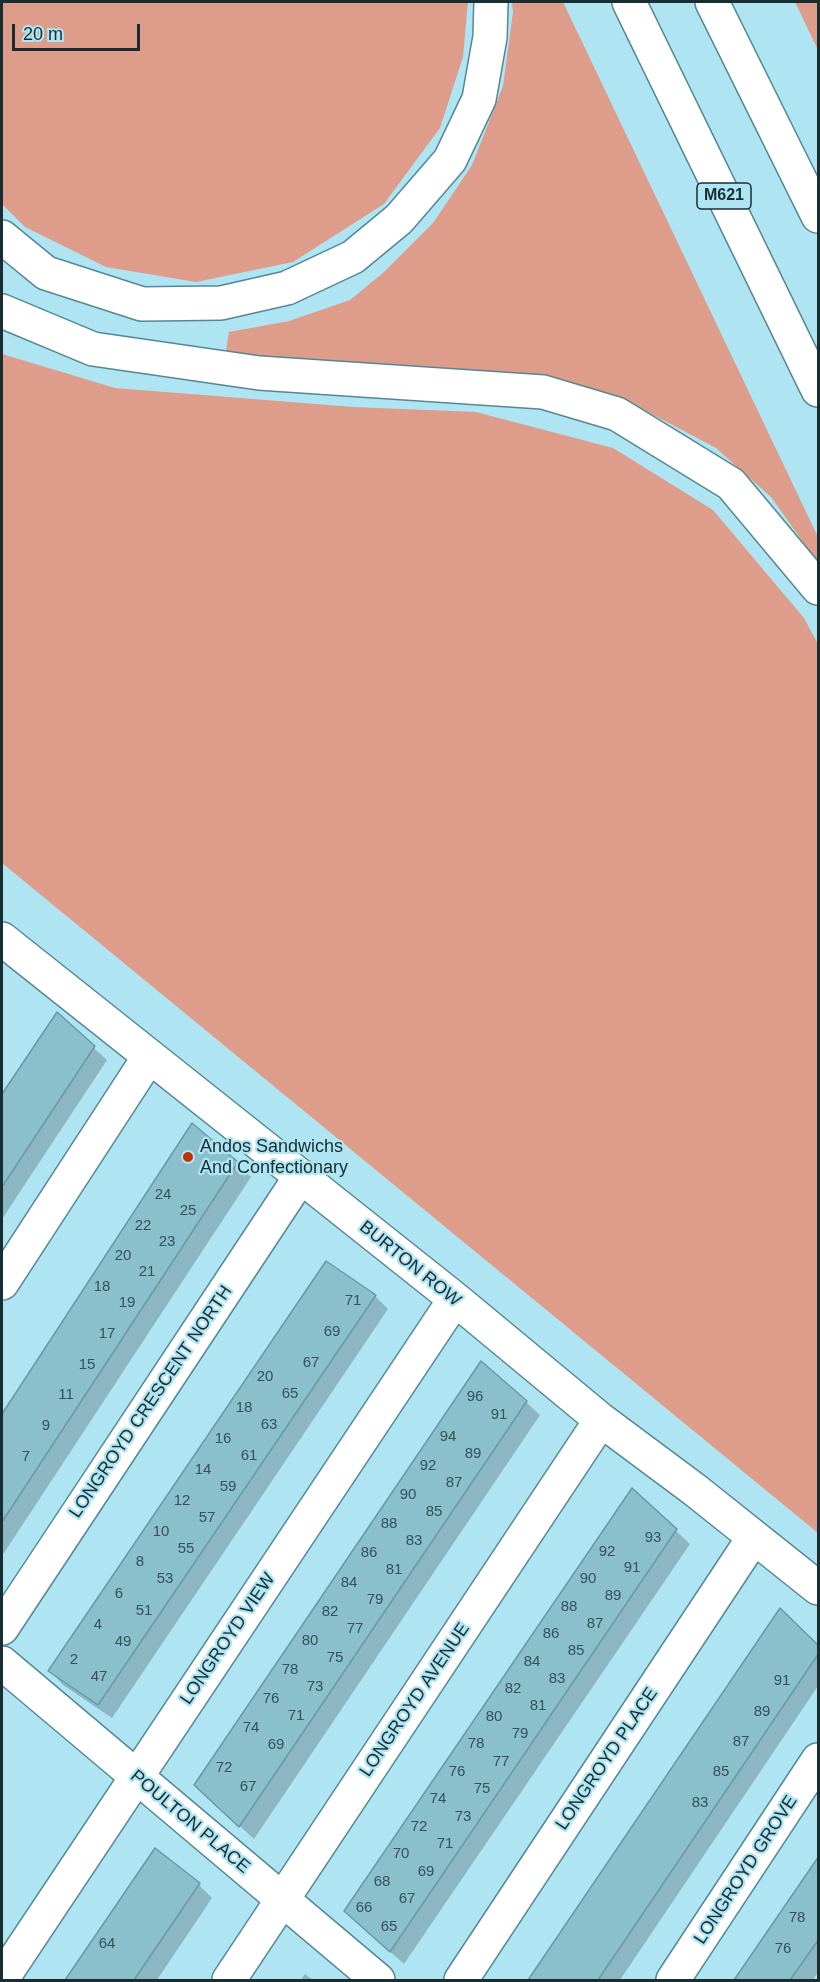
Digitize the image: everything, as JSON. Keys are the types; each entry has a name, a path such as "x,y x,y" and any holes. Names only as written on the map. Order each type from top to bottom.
{"main road":[{"path":"2,237 46,273 142,304 221,303 287,288 353,257 399,219 450,160 479,99 490,37 490,2"},
{"name":"M621","path":"629,2 819,390"},
{"path":"712,2 819,216"},
{"path":"2,311 93,349 260,373 543,392 617,414 731,484 819,588"},
{"name":"BURTON ROW","path":"4,948 149,1057 455,1299 601,1420 819,1588"},
{"path":"2,1283 149,1057"},
{"name":"LONGROYD CRESCENT NORTH","path":"2,1628 300,1176"},
{"name":"LONGROYD VIEW","path":"2,1979 455,1299"},
{"name":"LONGROYD AVENUE","path":"229,1980 601,1420"},
{"name":"LONGROYD PLACE","path":"460,1980 754,1537"},
{"name":"POULTON PLACE","path":"2,1662 378,1980"},
{"name":"LONGROYD GROVE","path":"673,1980 819,1760"}],"shaded area":[{"path":"2,2 468,2 463,57 440,128 384,204 293,262 196,282 106,267 25,227 2,204"},
{"path":"512,2 563,2 818,537 818,563 771,497 716,448 629,402 556,380 478,370 225,356 229,332 289,321 350,300 384,272 433,223 472,165 503,86 513,12"},
{"path":"795,2 818,2 818,50"},
{"path":"2,354 115,388 354,407 476,412 613,448 713,510 804,618 818,644 818,1533 2,863"}],"building":[{"path":"57,1012 95,1046 2,1187 2,1094"},
{"path":"192,1123 238,1162 2,1522 2,1414"},
{"path":"326,1261 376,1295 98,1705 48,1671"},
{"path":"481,1361 527,1401 239,1827 194,1785"},
{"path":"632,1488 677,1529 390,1952 344,1911"},
{"path":"780,1608 819,1646 819,1653 598,1980 528,1980"},
{"path":"155,1848 200,1883 134,1980 65,1980"},
{"path":"819,1856 819,1939 790,1980 734,1980"}],"place":[{"name":"Andos Sandwichs And Confectionary","path":"188,1157"}]}
